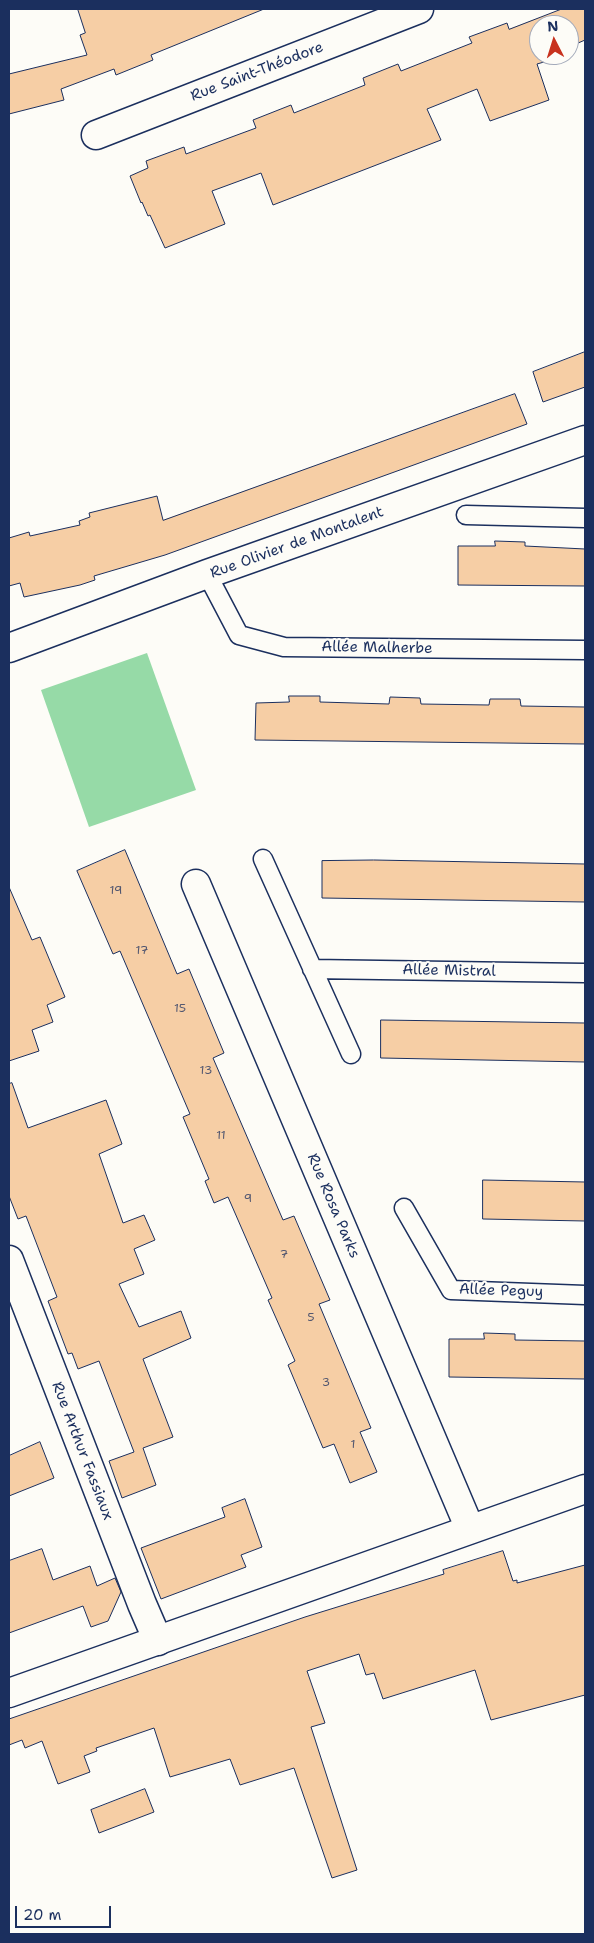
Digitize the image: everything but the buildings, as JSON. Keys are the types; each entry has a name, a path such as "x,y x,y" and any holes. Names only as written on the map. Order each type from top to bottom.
{"street":[{"name":"Rue Saint-Théodore","path":"96,135 419,9"},
{"name":"Rue Olivier de Montalent","path":"9,648 207,574 585,440"},
{"name":"Rue Rosa Parks","path":"196,884 470,1529"},
{"name":"Rue Arthur Fassiaux","path":"9,1260 138,1595 158,1641"},
{"path":"9,1693 585,1489"}],"lane":[{"path":"466,515 585,518"},
{"name":"Allée Malherbe","path":"207,574 239,636 284,646 585,650"},
{"path":"263,859 350,1054"},
{"name":"Allée Mistral","path":"312,969 585,973"},
{"name":"Allée Peguy","path":"404,1208 451,1290 585,1295"}],"green space":[{"path":"147,653 196,790 89,827 41,690"}]}
